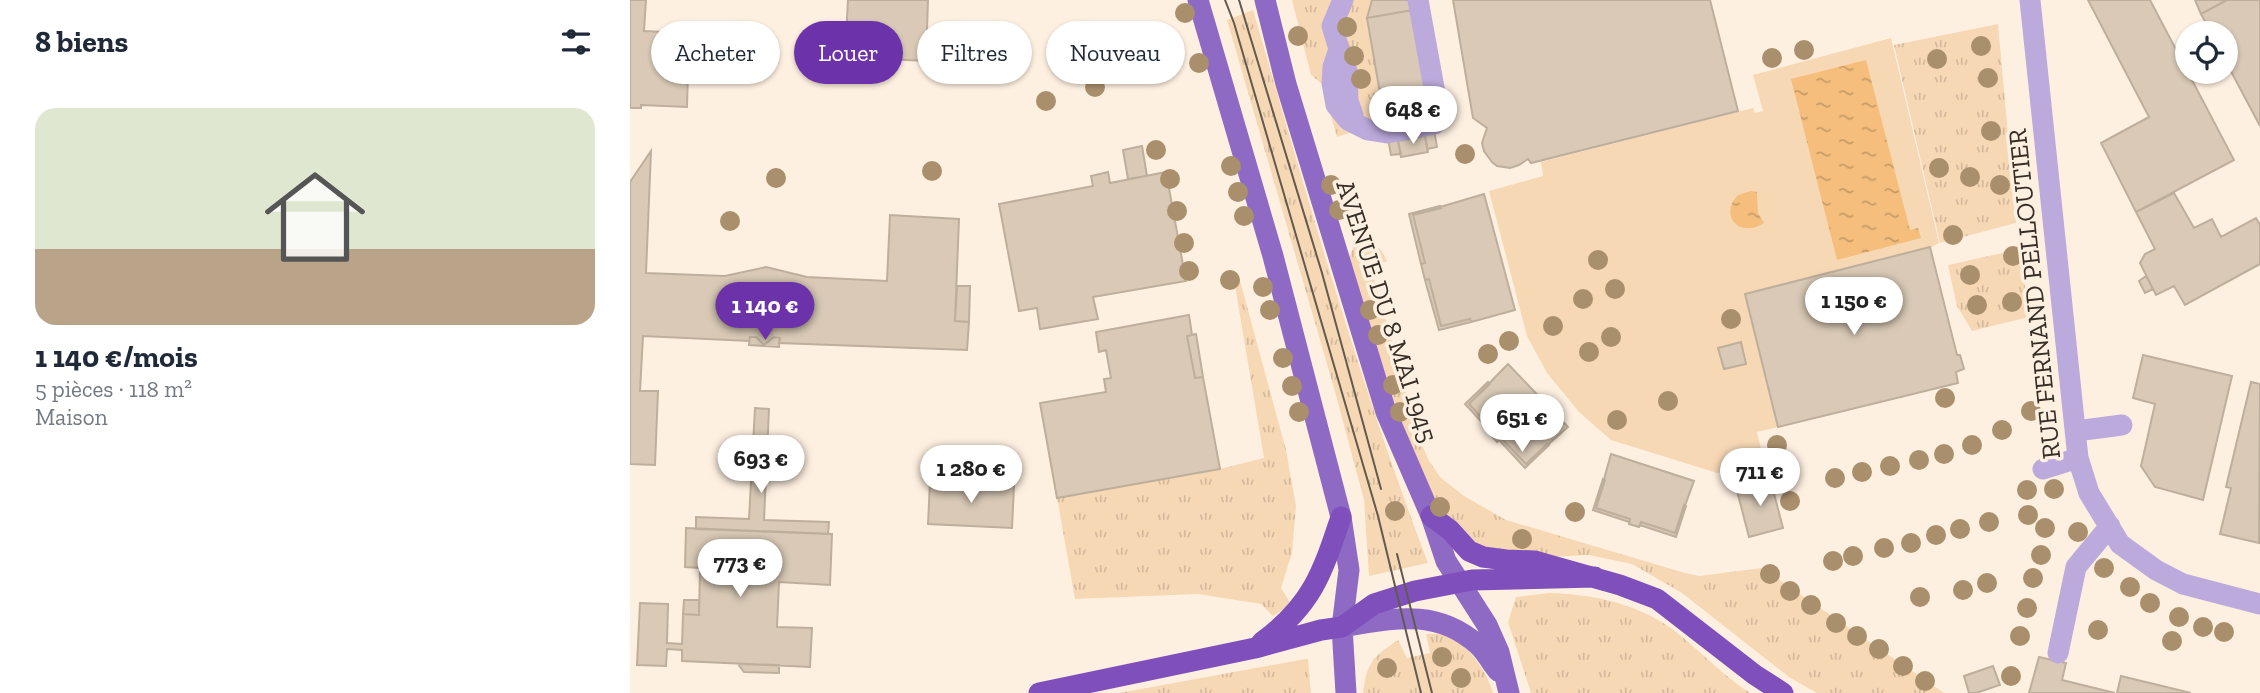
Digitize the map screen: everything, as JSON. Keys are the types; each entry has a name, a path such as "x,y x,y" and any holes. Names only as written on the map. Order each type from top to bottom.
{"highway":[{"path":"1431,516 1450,530 1469,551 1506,561 1535,561 1595,577 1657,599 1755,675 1783,693"},
{"path":"1255,648 1282,628 1311,593 1322,571 1341,517"},
{"path":"1040,693 1342,627 1374,604 1416,591 1472,580 1595,577"}],"main road":[{"name":"AVENUE DU 8 MAI 1945","path":"1265,0 1286,84 1386,412 1431,516 1446,561 1487,625 1495,643 1508,689"},
{"path":"1201,3 1273,256 1341,517 1349,570 1342,627 1346,693"},
{"path":"1342,627 1401,617 1453,627 1479,646 1508,689"}],"street":[{"path":"1343,0 1332,26 1339,49 1333,67 1332,83 1336,105 1348,120 1368,130 1387,133 1438,121 1418,0"},
{"name":"RUE FERNAND PELLOUTIER","path":"2030,0 2078,458 2089,493 2120,544 2156,569 2183,584 2260,604"},
{"path":"2076,431 2122,425"},
{"path":"2043,469 2078,458"},
{"path":"2058,653 2076,566 2109,526"}],"green space":[{"path":"1292,0 1336,0 1358,130 1337,137 1322,84 1311,75"},
{"path":"1351,0 1372,0 1367,18 1385,122 1372,124 1358,119 1341,39 1342,15"},
{"path":"1253,10 1357,358 1428,563 1369,576 1364,500 1227,20"},
{"path":"1998,24 2016,223 1940,243 1894,45"},
{"path":"1891,38 1939,243 1930,248 1957,354 1960,355 1964,369 1956,372 1958,383 1757,432 1764,462 1717,473 1611,440 1579,412 1547,373 1527,336 1489,191 1543,176 1541,162 1753,108 1755,113 1763,111 1753,75"},
{"path":"1361,242 1377,247 1387,261 1371,268 1420,440 1440,477 1464,496 1506,520 1685,573 1699,576 1762,568 1944,693 1817,693 1789,677 1682,593 1632,564 1589,555 1525,558 1478,551 1475,542 1467,535 1444,527 1417,482 1347,262 1354,246"},
{"path":"2020,249 2029,317 1972,331 1957,306 1948,265"},
{"path":"1239,277 1286,450 1296,506 1292,553 1281,588 1291,604 1273,616 1261,604 1198,594 1075,599 1057,498 1220,469 1264,458 1234,280"},
{"path":"1549,593 1587,596 1641,611 1673,630 1750,693 1531,693 1508,622 1516,597"},
{"path":"1426,634 1446,635 1463,646 1482,668 1493,693 1363,693 1369,667 1377,656 1398,640 1407,658 1430,653"},
{"path":"1305,659 1308,659 1311,693 1119,693"}],"water":[{"path":"1866,60 1910,230 1918,228 1921,238 1837,260 1791,79"},
{"path":"1757,192 1758,213 1764,223 1755,227 1740,227 1731,217 1732,203 1738,195"}],"building":[{"path":"630,0 646,0 644,31 651,31 651,84 688,84 687,107 641,105 641,108 630,108"},
{"path":"848,0 928,0 927,21 917,21 917,61 903,60 903,21 847,21"},
{"path":"1372,0 1412,0 1413,10 1367,18"},
{"path":"1453,0 1710,0 1738,111 1531,163 1528,159 1510,168 1497,166 1484,151 1482,143 1487,128 1473,118"},
{"path":"2088,0 2150,0 2175,48 2175,84 2194,84 2234,160 2136,212 2101,143 2149,117"},
{"path":"2195,0 2227,0 2201,14"},
{"path":"2227,0 2260,0 2260,126 2238,84 2238,21 2205,21 2201,14"},
{"path":"1413,10 1430,107 1427,107 1428,114 1417,116 1418,120 1385,122 1367,18"},
{"path":"1427,107 1430,107 1437,147 1427,149 1425,136 1398,141 1401,154 1391,155 1385,122 1418,120 1417,116 1428,114"},
{"path":"1425,136 1428,152 1401,157 1398,141"},
{"path":"1142,146 1147,176 1128,179 1123,150"},
{"path":"651,151 646,273 725,276 766,267 807,277 887,281 890,215 959,219 955,321 969,322 967,350 779,343 780,338 774,337 764,345 756,337 750,337 749,341 643,336 640,391 658,391 655,465 630,464 630,182"},
{"path":"1108,172 1110,183 1166,172 1186,281 1093,297 1098,319 1040,329 1037,308 1019,311 999,204 1093,186 1091,176"},
{"path":"2174,193 2194,228 2212,219 2221,237 2256,218 2260,225 2260,264 2185,305 2174,286 2156,295 2140,263 2145,254 2155,249 2136,212"},
{"path":"1484,194 1515,310 1471,322 1470,319 1441,326 1429,279 1425,280 1421,264 1425,263 1413,215"},
{"path":"1440,206 1441,208 1413,215 1425,263 1421,264 1409,214"},
{"path":"1930,247 1957,355 1960,355 1964,369 1956,372 1958,383 1778,427 1745,294"},
{"path":"2146,276 2153,289 2145,293 2139,281"},
{"path":"1429,279 1441,326 1470,319 1471,322 1439,330 1425,280"},
{"path":"957,286 970,286 969,322 955,321"},
{"path":"1189,315 1192,335 1187,336 1195,378 1203,377 1220,469 1057,498 1040,403 1106,392 1104,379 1111,378 1106,350 1099,352 1096,332"},
{"path":"1196,334 1203,377 1195,378 1187,336"},
{"path":"750,337 756,337 764,345 774,337 780,338 779,347 749,345"},
{"path":"1741,342 1746,364 1724,369 1718,348"},
{"path":"2143,355 2232,376 2203,500 2155,487 2141,466 2155,404 2133,398"},
{"path":"1508,364 1568,427 1526,464 1501,438 1497,442 1489,433 1493,430 1469,404"},
{"path":"1488,382 1490,384 1469,404 1493,430 1491,432 1465,404"},
{"path":"2251,382 2260,384 2259,543 2220,534 2231,488 2226,487"},
{"path":"755,408 769,409 764,520 829,522 828,534 696,529 696,517 749,519"},
{"path":"1501,438 1526,464 1549,445 1525,468 1499,440"},
{"path":"1611,454 1694,481 1675,533 1641,522 1639,527 1629,524 1630,519 1596,508"},
{"path":"1770,478 1783,528 1749,537 1736,487"},
{"path":"1603,479 1605,480 1596,508 1630,519 1629,522 1593,510"},
{"path":"930,482 1014,486 1012,528 928,524"},
{"path":"1684,505 1686,506 1676,537 1640,525 1641,522 1675,533"},
{"path":"686,528 832,534 830,585 779,582 777,627 812,628 810,667 682,661 682,650 667,649 666,666 637,665 640,603 668,604 667,643 682,644 683,614 699,615 700,568 685,567"},
{"path":"684,600 699,600 699,615 683,614"},
{"path":"2039,657 2066,663 2062,680 2115,693 2029,693"},
{"path":"738,664 779,665 779,673 744,672"},
{"path":"1993,666 2000,685 1969,693 1964,676"},
{"path":"2121,676 2191,693 2117,693"}],"tram line":[{"path":"1225,0 1378,516 1421,693"},
{"path":"1239,0 1322,273 1381,489"},
{"path":"1397,554 1432,693"}]}
